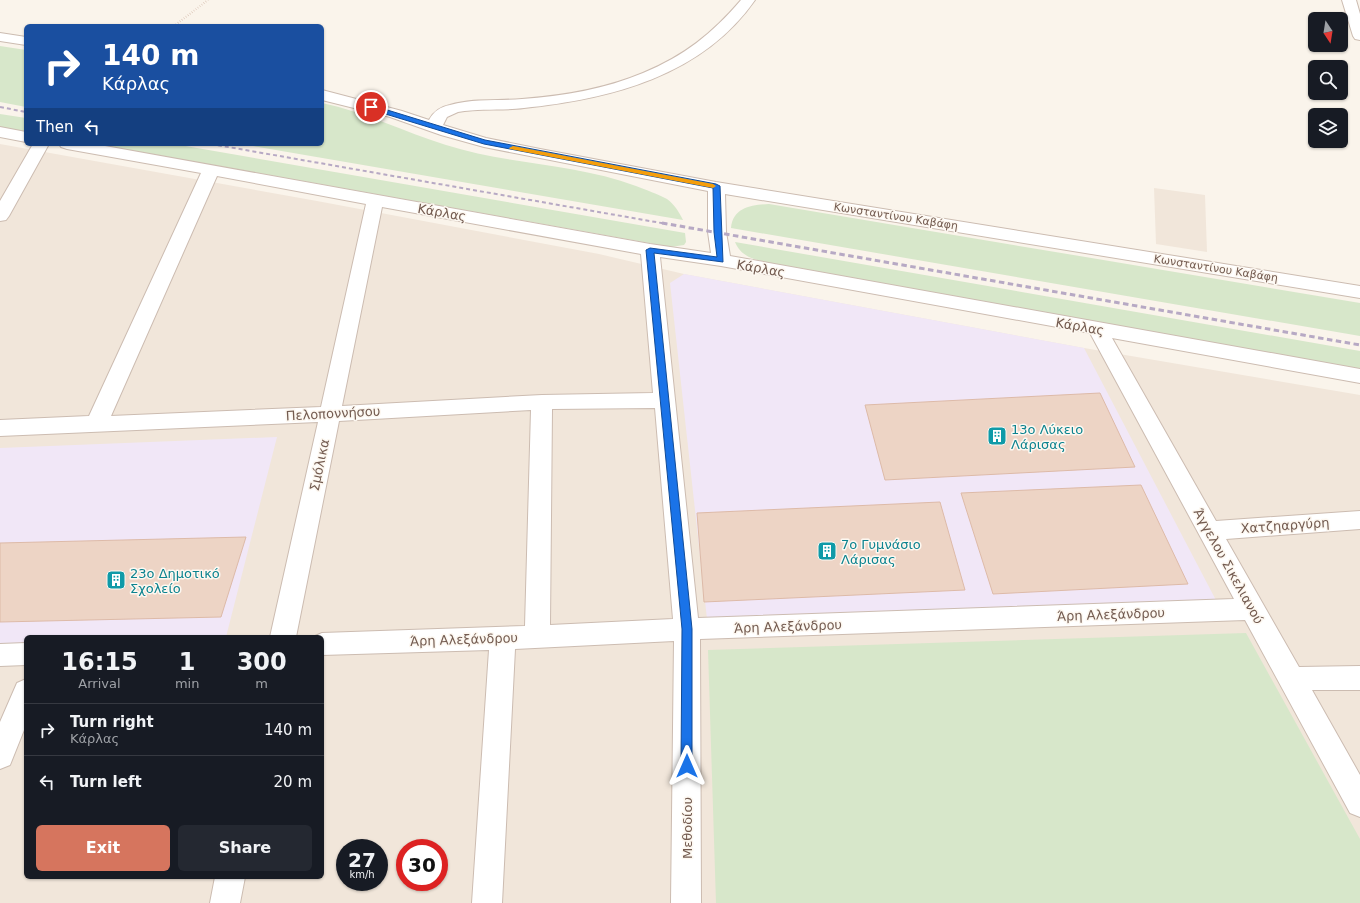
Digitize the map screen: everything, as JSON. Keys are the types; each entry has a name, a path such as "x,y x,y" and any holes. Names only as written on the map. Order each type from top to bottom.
{"street":[{"path":"324,96 396,114 434,127 438,116 447,110 466,106 516,105 576,98 605,91 656,73 687,58 710,42 737,16 748,0"},
{"path":"1349,0 1360,36"},
{"path":"0,37 24,41"},
{"name":"Κωνσταντίνου Καβάφη","path":"434,127 484,142 540,154 716,186 1360,292"},
{"path":"0,132 24,137"},
{"path":"0,216 40,146"},
{"name":"Κάρλας","path":"78,146 650,250 721,260 1360,376"},
{"path":"97,423 211,170"},
{"path":"716,186 717,232 721,260"},
{"name":"Σμόλικα","path":"284,635 375,200"},
{"name":"Μεθοδίου","path":"650,250 687,629 686,903"},
{"name":"Άγγελου Σικελιανού","path":"1097,329 1360,803"},
{"name":"Πελοποννήσου","path":"0,428 330,414 542,402 665,400"},
{"path":"537,637 542,402"},
{"name":"Χατζηαργύρη","path":"1210,531 1360,520"},
{"name":"Άρη Αλεξάνδρου","path":"324,644 537,637 687,629 1253,610"},
{"path":"487,903 503,638"},
{"path":"0,655 24,654"},
{"path":"1292,679 1360,678"},
{"path":"0,756 24,696"},
{"path":"225,903 230,879"}],"path":[{"path":"177,24 208,0"}],"shaded area":[{"path":"0,144 599,254 684,274 1084,348 1360,395 1360,903 0,903"},
{"path":"1154,188 1205,195 1207,252 1156,244"},
{"path":"684,274 1084,348 1219,606 707,619 670,283"},
{"path":"277,437 227,635 24,635 24,644 0,644 0,448"}],"green space":[{"path":"0,46 24,50 24,107 0,102"},
{"path":"324,104 369,117 430,140 469,152 565,168 613,178 667,199 683,220 253,146 324,146"},
{"path":"0,114 24,118 24,132 0,127"},
{"path":"107,146 185,146 685,233 686,242 684,245 671,247"},
{"path":"769,204 1360,303 1360,336 731,228 735,216 739,211 750,206"},
{"path":"735,242 1360,351 1360,369 756,260 740,251"},
{"path":"1246,633 1360,839 1360,903 716,903 708,650"}],"building":[{"name":"13ο Λύκειο Λάρισας","path":"1100,393 1135,467 885,480 865,405"},
{"path":"1141,485 1188,584 993,594 961,493"},
{"name":"7ο Γυμνάσιο Λάρισας","path":"940,502 965,590 704,602 697,513"},
{"name":"23ο Δημοτικό Σχολείο","path":"246,537 221,617 0,622 0,543"}],"railway":[{"path":"0,107 24,112"},
{"path":"222,146 667,224"},
{"path":"662,223 1360,345"}],"slow traffic":[{"path":"513,148 713,186"}],"place":[{"name":"13ο Λύκειο Λάρισας","path":"997,436"},
{"name":"7ο Γυμνάσιο Λάρισας","path":"827,551"},
{"name":"23ο Δημοτικό Σχολείο","path":"116,580"}],"route":[{"path":"371,107 447,132 484,142 540,154 716,186 717,232 721,260 650,250 687,629 687,766"}]}
